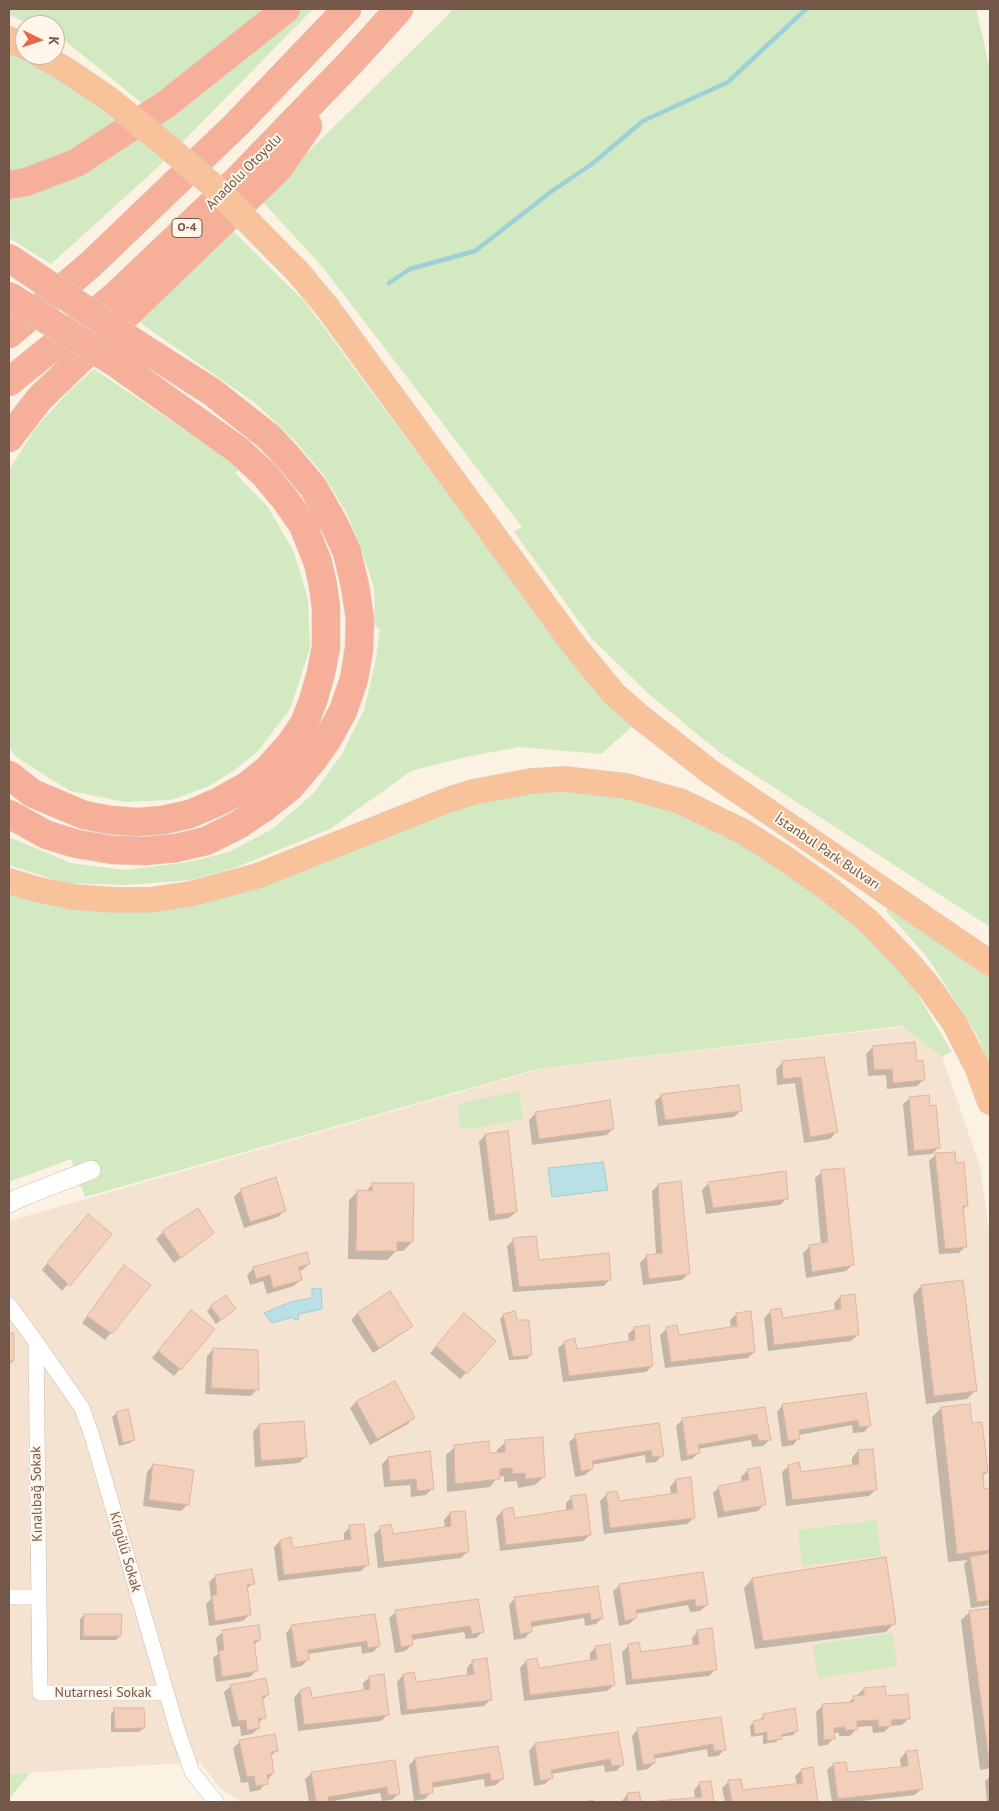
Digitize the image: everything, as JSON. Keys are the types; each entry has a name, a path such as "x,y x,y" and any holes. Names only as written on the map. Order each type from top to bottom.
{"highway":[{"path":"9,185 26,182 76,163 165,105 286,9"},
{"path":"9,334 90,264 223,138 346,9"},
{"name":"Anadolu Otoyolu","path":"9,382 114,297 236,181 400,9"},
{"path":"9,438 40,398 278,169 352,61"},
{"name":"İstanbul Park Bulvarı","path":"58,65 109,99 211,184 298,272 349,336 574,644 614,694 666,738 752,802 990,963"},
{"path":"9,258 135,343 212,392 255,426 288,456 313,487 347,552 360,619 360,649 354,679 343,711 327,740 290,787 238,825 206,841 176,848 152,851 113,850 77,844 47,835 9,814"},
{"path":"9,296 117,364 238,450 264,474 303,525 318,563 326,608 326,647 321,674 314,701 304,724 291,744 268,769 247,786 220,801 190,814 163,820 138,822 110,820 84,815 32,793 9,775"},
{"path":"9,881 35,889 74,897 114,900 150,900 190,894 257,876 472,792 532,781 564,779 626,786 680,801 742,832 780,854 868,920 923,980 955,1024 977,1067 990,1102"}],"street":[{"path":"9,1203 91,1170"},
{"path":"9,1305 36,1342"},
{"name":"Kınalıbağ Sokak","path":"36,1342 40,1693"},
{"name":"Kirgülü Sokak","path":"36,1342 82,1408 92,1436 166,1693 192,1772 216,1802"},
{"path":"9,1597 38,1597"},
{"name":"Nutarnesi Sokak","path":"40,1693 166,1693"}],"shaded area":[{"path":"902,1027 942,1057 980,1166 990,1239 990,1802 241,1802 220,1788 200,1762 9,1774 9,1221 541,1069"}],"green space":[{"path":"9,9 267,9 143,104 65,41 65,15 15,15 15,18 9,15"},
{"path":"298,9 313,9 156,169 51,264 9,238 9,193"},
{"path":"453,9 976,9 990,69 990,927 719,752 649,694 592,639 514,532 522,527 321,265 260,199"},
{"path":"9,49 15,52 15,65 38,65 81,93 118,124 88,145 9,176"},
{"path":"231,229 305,302 572,659 634,725 601,754 519,747 466,757 411,771 330,829 237,867 191,880 127,885 65,883 9,865 9,837 71,863 124,870 188,862 229,852 272,829 313,794 342,754 364,710 376,659 380,629 375,626 374,588 362,551 346,512 322,473 296,442 255,403 139,322"},
{"path":"94,369 226,458 238,470 235,473 267,506 293,550 308,599 310,648 290,709 259,750 235,770 209,786 171,800 125,802 70,791 16,757 9,747 9,470 35,429 68,392"},
{"path":"579,787 672,810 748,845 868,931 915,990 952,1052 942,1057 901,1026 538,1069 85,1197 71,1159 9,1182 9,894 16,897 80,907 108,909 481,798"},
{"path":"891,901 990,971 990,1067 977,1035 928,958 886,911"},
{"path":"519,1091 523,1119 461,1130 457,1104"},
{"path":"877,1520 881,1556 802,1566 798,1530"},
{"path":"893,1633 897,1666 818,1678 813,1645"},
{"path":"30,1773 9,1799 9,1774"}],"water":[{"path":"603,1162 608,1190 552,1197 548,1168"},
{"path":"321,1288 322,1309 299,1314 298,1320 295,1320 293,1317 272,1323 264,1313 291,1302 312,1298 312,1289"}],"building":[{"path":"915,1042 917,1061 923,1060 925,1080 893,1083 892,1069 874,1070 872,1046"},
{"path":"824,1057 838,1132 810,1137 801,1077 783,1079 782,1061"},
{"path":"739,1085 742,1111 665,1120 661,1094"},
{"path":"929,1095 930,1106 936,1105 940,1148 914,1151 909,1097"},
{"path":"610,1100 614,1129 539,1139 535,1112"},
{"path":"508,1131 517,1212 495,1215 485,1134"},
{"path":"955,1152 956,1163 964,1162 968,1206 963,1206 967,1247 945,1249 935,1153"},
{"path":"844,1168 854,1265 812,1272 809,1245 828,1242 821,1170"},
{"path":"786,1171 788,1199 713,1208 708,1182"},
{"path":"276,1177 286,1211 250,1222 240,1189"},
{"path":"681,1181 690,1274 649,1279 646,1255 662,1253 658,1184"},
{"path":"372,1183 414,1183 413,1242 397,1242 397,1251 356,1251 357,1190 372,1191"},
{"path":"198,1208 214,1233 181,1258 162,1231"},
{"path":"88,1214 112,1234 70,1286 47,1263"},
{"path":"536,1236 539,1260 609,1253 611,1280 519,1287 513,1238"},
{"path":"307,1252 310,1264 299,1267 302,1280 273,1288 270,1275 256,1279 253,1267"},
{"path":"124,1265 151,1285 112,1334 87,1316"},
{"path":"963,1280 977,1391 934,1396 921,1285"},
{"path":"390,1291 413,1326 379,1348 357,1313"},
{"path":"855,1294 859,1335 774,1345 770,1310 781,1308 783,1318 841,1309 840,1296"},
{"path":"226,1295 236,1309 221,1320 210,1306"},
{"path":"191,1310 215,1329 181,1370 158,1351"},
{"path":"515,1311 517,1320 529,1320 532,1355 513,1357 503,1314"},
{"path":"751,1311 755,1352 671,1362 666,1327 677,1325 679,1335 737,1326 736,1313"},
{"path":"464,1313 496,1341 467,1374 436,1346"},
{"path":"649,1325 653,1366 569,1376 564,1341 575,1338 577,1349 635,1340 634,1327"},
{"path":"9,1333 14,1333 14,1361 9,1361"},
{"path":"213,1348 258,1350 259,1390 211,1388"},
{"path":"395,1381 415,1418 377,1439 356,1401"},
{"path":"866,1393 871,1426 859,1427 858,1420 799,1430 800,1439 788,1441 782,1404"},
{"path":"970,1404 972,1423 982,1422 988,1472 983,1473 984,1489 990,1488 990,1550 957,1554 941,1407"},
{"path":"765,1407 771,1440 759,1441 757,1434 698,1445 700,1453 687,1456 682,1418"},
{"path":"128,1409 135,1440 123,1443 116,1412"},
{"path":"304,1421 307,1457 261,1461 259,1424"},
{"path":"659,1423 664,1456 652,1457 651,1450 592,1461 593,1469 581,1471 575,1434"},
{"path":"543,1437 545,1477 526,1479 525,1473 513,1474 512,1468 500,1469 500,1479 455,1484 454,1445 489,1441 490,1453 505,1452 505,1440"},
{"path":"873,1449 877,1490 792,1500 788,1465 799,1462 801,1472 859,1464 858,1450"},
{"path":"430,1451 434,1489 417,1491 416,1479 390,1481 388,1457"},
{"path":"153,1464 194,1470 189,1505 149,1500"},
{"path":"760,1467 766,1505 724,1512 718,1486 749,1480 747,1469"},
{"path":"691,1477 695,1518 610,1528 606,1493 617,1491 619,1501 677,1493 676,1479"},
{"path":"586,1494 591,1535 506,1545 502,1510 513,1507 515,1518 573,1509 571,1496"},
{"path":"465,1511 469,1552 384,1562 380,1526 391,1524 393,1534 451,1526 450,1512"},
{"path":"364,1524 369,1565 284,1575 280,1540 291,1537 293,1548 351,1539 349,1525"},
{"path":"990,1553 990,1600 977,1602 970,1557"},
{"path":"886,1557 896,1624 763,1641 752,1578"},
{"path":"252,1569 255,1584 247,1585 251,1615 215,1621 212,1596 217,1594 215,1575"},
{"path":"703,1572 708,1605 696,1607 695,1599 636,1610 637,1618 625,1621 619,1584"},
{"path":"598,1586 603,1618 591,1620 590,1613 531,1622 532,1632 520,1634 514,1597"},
{"path":"478,1599 484,1632 472,1634 470,1626 412,1635 413,1645 401,1647 395,1610"},
{"path":"990,1608 990,1761 989,1761 969,1611"},
{"path":"84,1614 122,1614 121,1636 83,1636"},
{"path":"375,1614 380,1646 368,1648 367,1641 308,1650 309,1660 297,1662 291,1625"},
{"path":"259,1625 261,1640 254,1641 258,1671 222,1677 219,1651 224,1650 222,1630"},
{"path":"712,1628 717,1670 632,1680 628,1644 639,1642 641,1652 699,1644 697,1630"},
{"path":"610,1644 615,1685 530,1695 526,1660 537,1658 539,1668 597,1659 595,1646"},
{"path":"487,1658 492,1700 407,1710 403,1674 414,1672 416,1682 474,1674 472,1660"},
{"path":"384,1674 389,1715 304,1725 300,1690 310,1687 312,1698 370,1689 369,1676"},
{"path":"266,1678 269,1695 262,1696 266,1718 258,1719 260,1728 247,1730 246,1720 238,1721 230,1685"},
{"path":"885,1686 886,1696 908,1694 910,1719 891,1720 892,1726 879,1727 878,1720 857,1721 857,1730 845,1730 845,1727 834,1728 835,1739 824,1740 822,1704 854,1702 853,1696 864,1695 864,1688"},
{"path":"114,1708 144,1708 145,1728 115,1729"},
{"path":"795,1708 798,1731 781,1735 782,1739 767,1741 767,1732 755,1734 753,1721 763,1719 763,1714"},
{"path":"721,1717 726,1750 714,1751 713,1744 654,1755 655,1763 643,1765 637,1728"},
{"path":"618,1732 624,1765 612,1766 610,1759 551,1770 553,1778 540,1781 535,1743"},
{"path":"275,1734 278,1751 271,1752 274,1773 267,1775 268,1784 256,1786 254,1776 247,1777 239,1740"},
{"path":"498,1746 504,1779 491,1781 490,1773 432,1783 433,1793 420,1795 415,1758"},
{"path":"917,1750 923,1789 838,1799 833,1763 846,1762 848,1772 908,1766 906,1751"},
{"path":"395,1760 400,1794 388,1795 387,1787 328,1797 329,1802 316,1802 311,1772"},
{"path":"813,1767 818,1802 732,1802 728,1780 741,1779 743,1790 803,1783 801,1769"},
{"path":"711,1781 714,1802 647,1802 702,1797 699,1782"},
{"path":"639,1792 641,1802 628,1802 627,1793"}],"waterway":[{"path":"389,283 410,269 475,251 552,191 592,164 643,121 728,82 806,9"}]}
